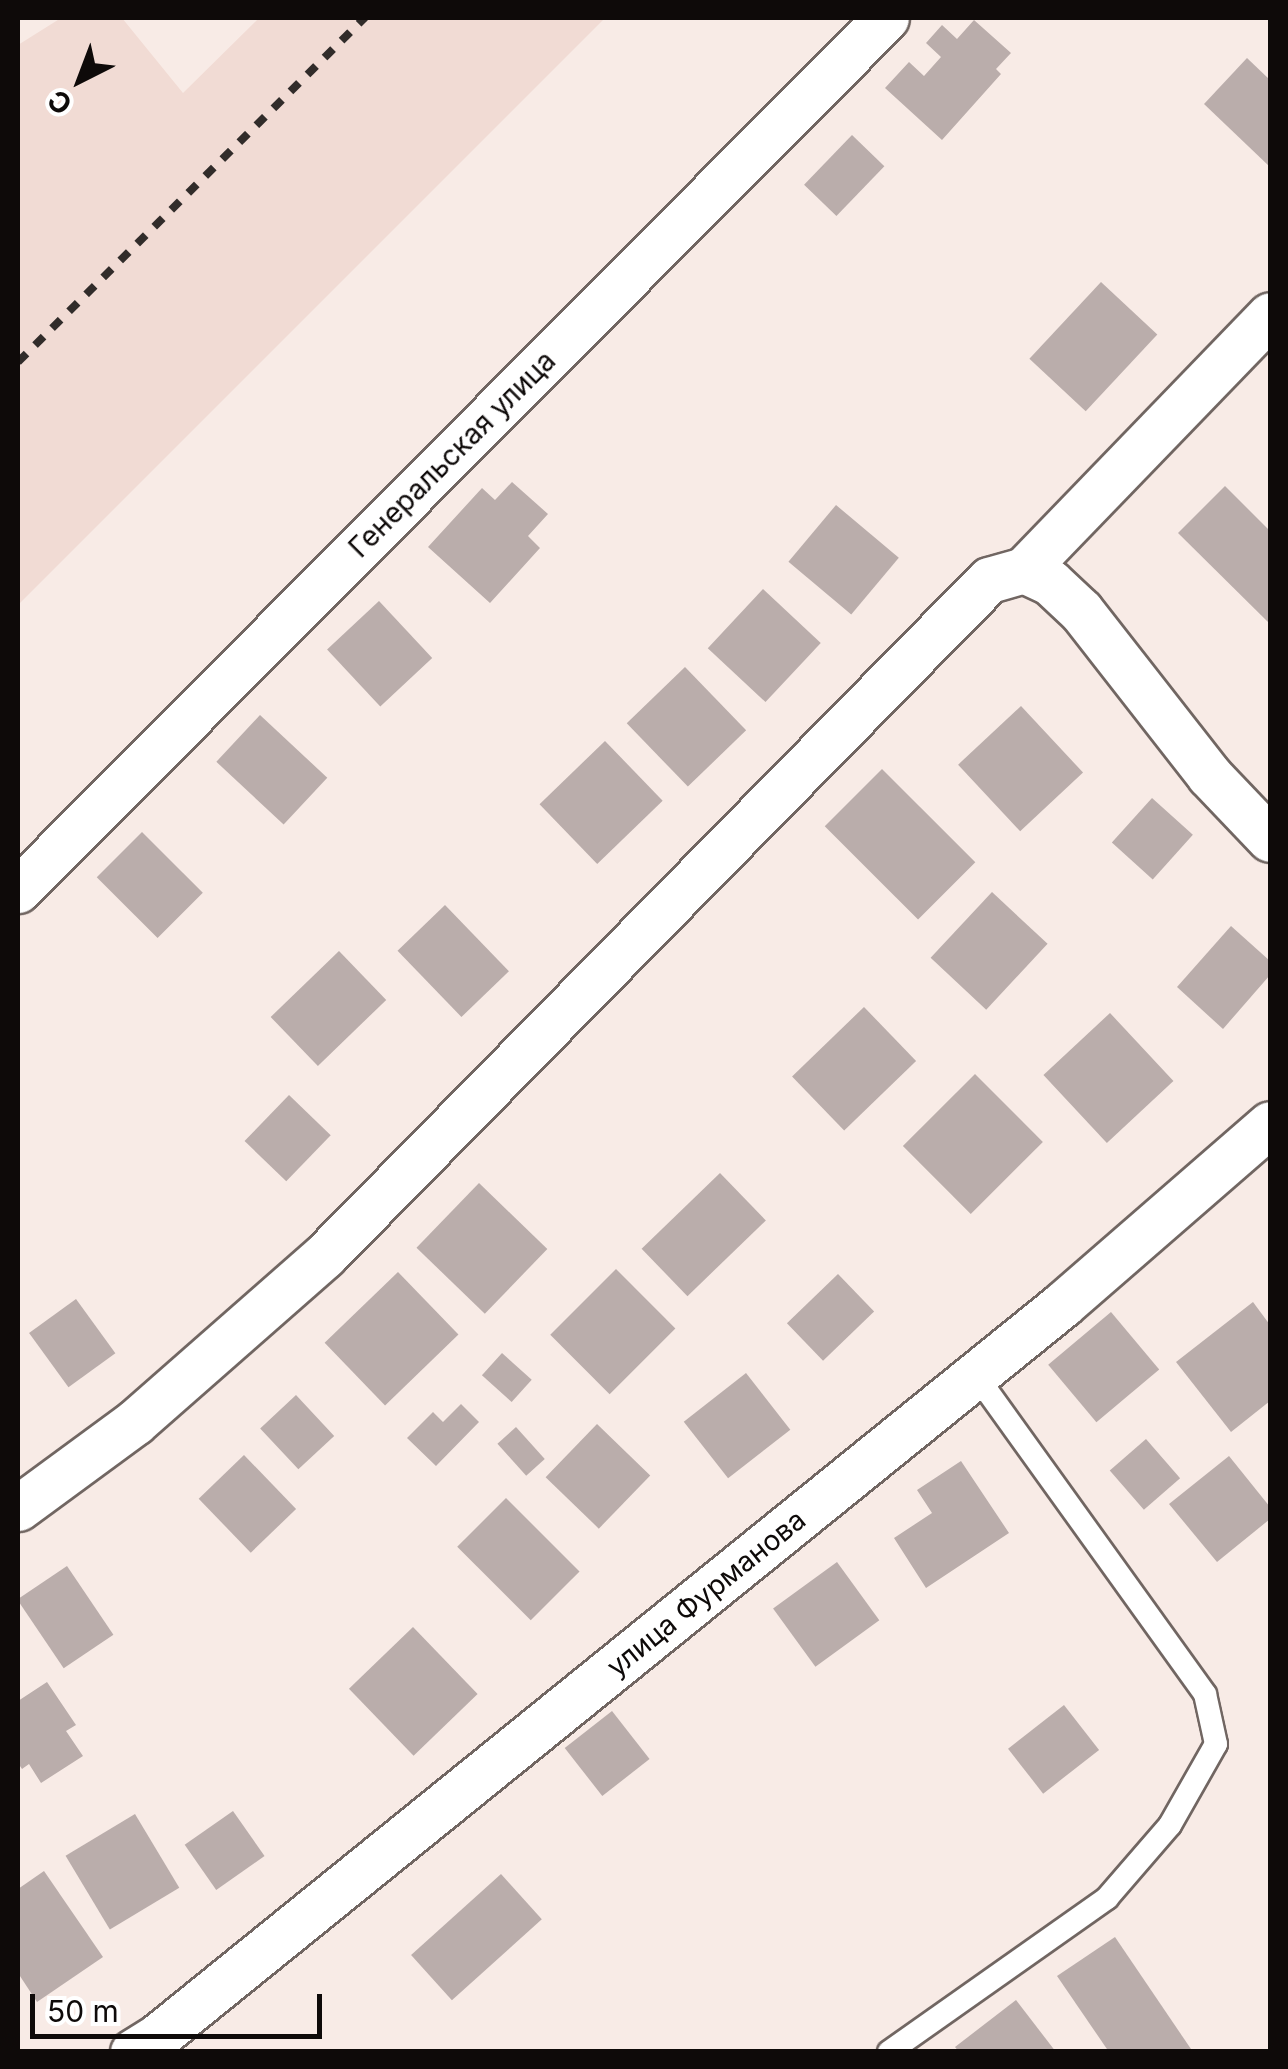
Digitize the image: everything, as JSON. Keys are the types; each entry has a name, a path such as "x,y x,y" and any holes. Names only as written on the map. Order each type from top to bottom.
{"street":[{"name":"Генеральская улица","path":"18,890 886,18"},
{"path":"18,1508 135,1422 324,1256 935,632 989,580 1024,570 1270,316"},
{"path":"1024,570 1050,582 1081,612 1209,775 1270,839"},
{"name":"улица Фурманова","path":"133,2052 157,2037 976,1375 1270,1124"}],"lane":[{"path":"889,2052 1107,1898 1170,1825 1216,1744 1205,1694 976,1375"}],"shaded area":[{"path":"61,18 122,18 183,93 259,18 605,18 18,605 18,45"}],"building":[{"path":"974,20 1011,53 996,69 1001,74 942,140 885,88 909,62 924,76 941,57 926,43 942,25 957,39"},
{"path":"1247,58 1270,80 1270,167 1204,104"},
{"path":"852,135 884,166 836,216 804,185"},
{"path":"1101,282 1157,335 1086,411 1029,359"},
{"path":"512,482 548,514 528,536 540,548 490,603 428,547 482,488 495,500"},
{"path":"1225,486 1270,531 1270,624 1178,533"},
{"path":"836,505 899,558 851,614 788,562"},
{"path":"763,589 821,643 766,702 708,648"},
{"path":"379,601 432,658 380,706 327,649"},
{"path":"685,667 746,730 688,787 627,723"},
{"path":"1021,706 1083,773 1020,831 958,765"},
{"path":"260,715 327,778 284,825 216,762"},
{"path":"605,741 663,801 597,864 540,804"},
{"path":"882,769 975,862 918,920 825,826"},
{"path":"1152,798 1193,835 1153,879 1112,843"},
{"path":"142,832 203,893 158,938 97,877"},
{"path":"992,892 1048,944 986,1010 931,958"},
{"path":"445,905 509,971 461,1017 398,951"},
{"path":"1231,926 1270,961 1270,975 1223,1029 1177,987"},
{"path":"339,951 386,1000 318,1066 271,1017"},
{"path":"864,1007 916,1061 844,1130 792,1076"},
{"path":"1110,1013 1173,1081 1107,1143 1043,1075"},
{"path":"975,1074 1043,1142 971,1214 903,1146"},
{"path":"289,1095 331,1135 286,1181 245,1141"},
{"path":"720,1173 766,1220 687,1296 642,1249"},
{"path":"479,1183 547,1249 485,1314 416,1248"},
{"path":"616,1269 675,1328 610,1394 550,1335"},
{"path":"398,1272 458,1335 385,1405 325,1343"},
{"path":"838,1274 874,1311 823,1361 787,1323"},
{"path":"76,1299 115,1353 68,1387 29,1333"},
{"path":"1253,1302 1270,1325 1270,1401 1231,1432 1176,1362"},
{"path":"1111,1312 1159,1369 1096,1422 1048,1365"},
{"path":"502,1353 532,1380 512,1402 482,1375"},
{"path":"746,1373 790,1430 728,1478 684,1422"},
{"path":"296,1395 334,1436 298,1469 260,1428"},
{"path":"461,1404 479,1422 436,1466 407,1438 433,1412 443,1422"},
{"path":"597,1424 650,1475 599,1529 546,1477"},
{"path":"516,1427 545,1459 526,1476 497,1444"},
{"path":"1146,1439 1180,1478 1144,1510 1110,1470"},
{"path":"244,1455 296,1509 251,1553 199,1499"},
{"path":"1229,1456 1270,1507 1270,1519 1217,1562 1169,1504"},
{"path":"961,1461 1009,1533 926,1588 894,1538 932,1513 917,1490"},
{"path":"506,1498 580,1572 531,1620 457,1547"},
{"path":"837,1562 879,1620 815,1667 773,1608"},
{"path":"67,1566 113,1635 64,1668 18,1599"},
{"path":"413,1627 478,1694 414,1756 349,1689"},
{"path":"47,1682 76,1725 66,1731 83,1756 41,1783 29,1764 22,1769 18,1763 18,1701"},
{"path":"1064,1705 1099,1750 1043,1794 1008,1749"},
{"path":"612,1711 650,1759 602,1796 565,1748"},
{"path":"233,1811 265,1856 216,1890 185,1845"},
{"path":"135,1814 179,1888 110,1929 66,1856"},
{"path":"44,1871 103,1957 37,2002 18,1973 18,1889"},
{"path":"501,1874 542,1919 452,2000 411,1955"},
{"path":"1115,1937 1193,2052 1109,2052 1057,1976"},
{"path":"1016,2000 1056,2052 959,2052 955,2047"}],"railway":[{"path":"18,362 365,18"}]}
